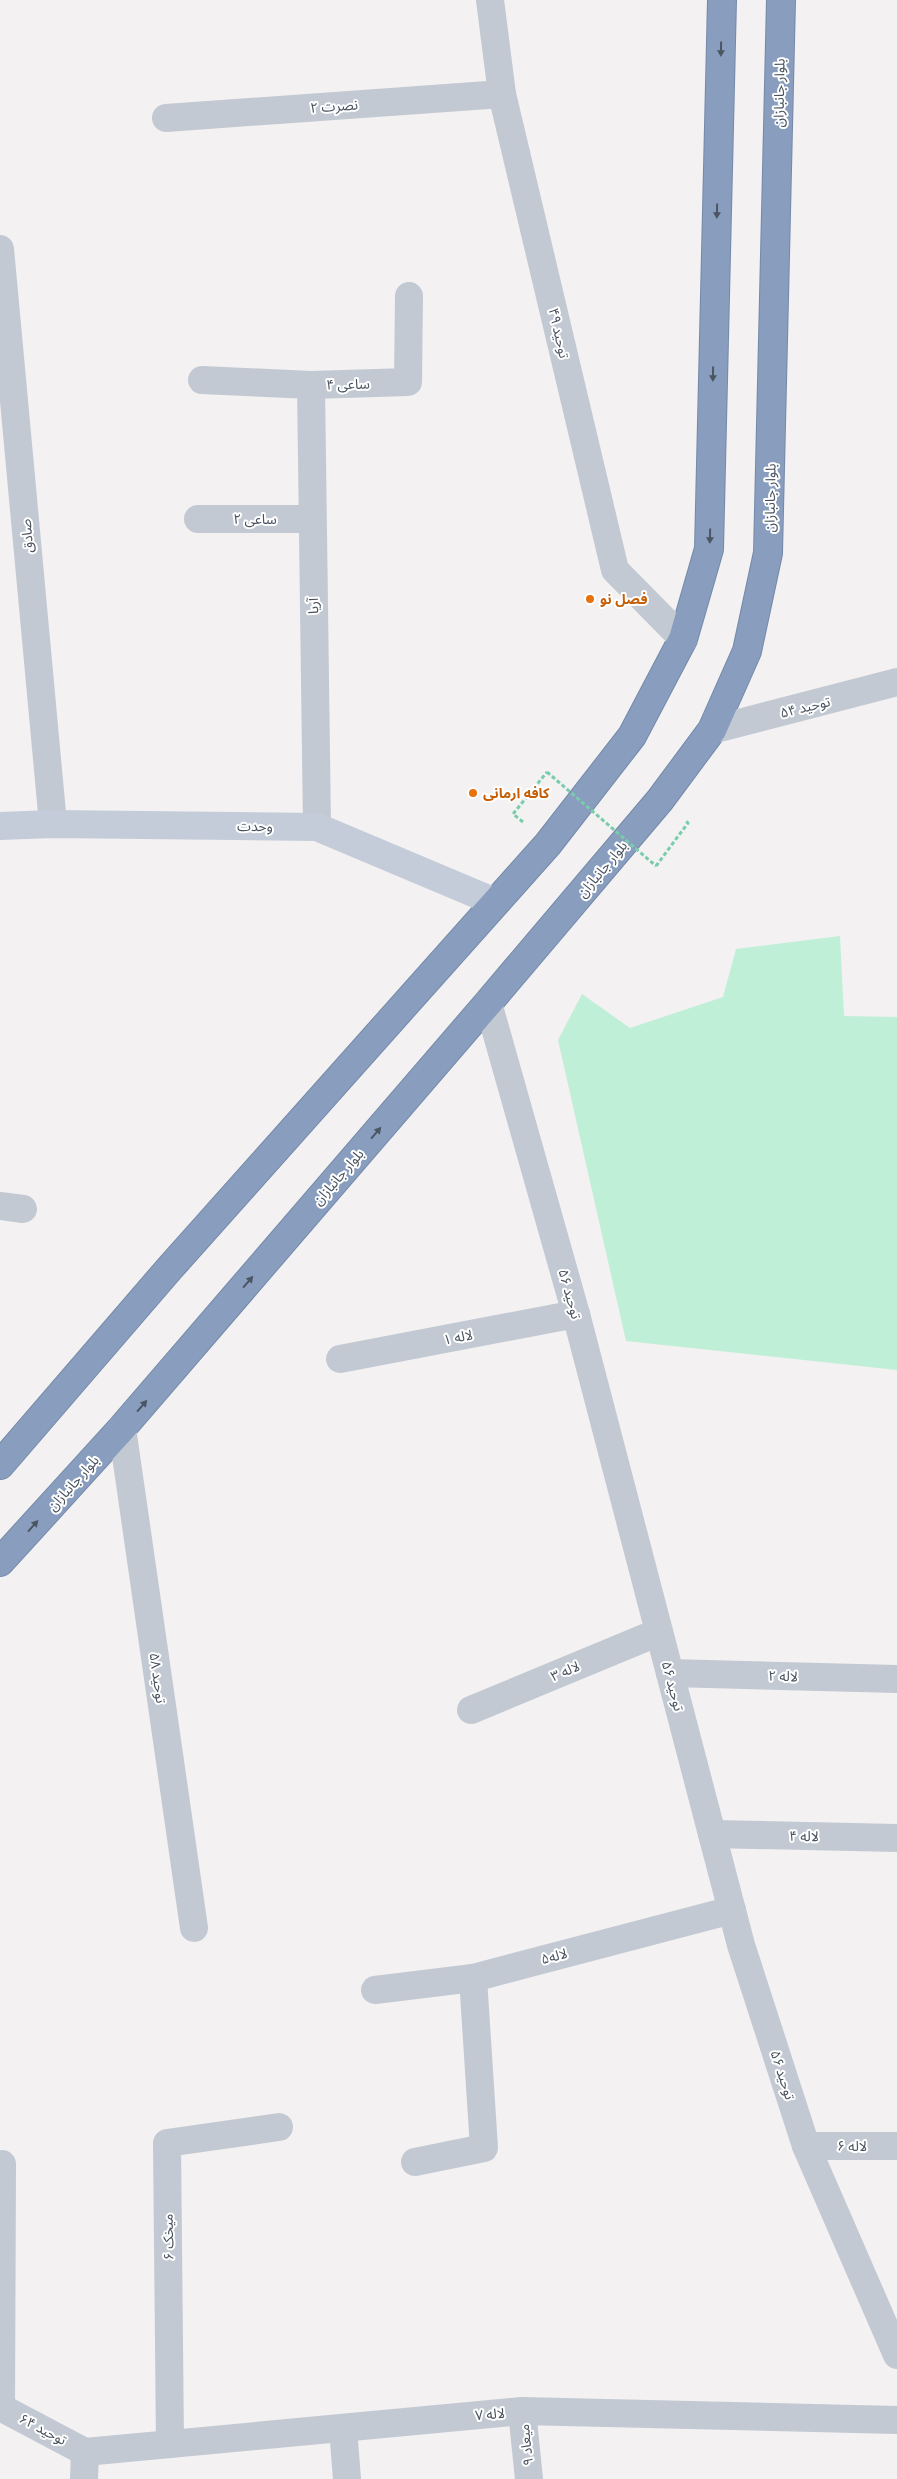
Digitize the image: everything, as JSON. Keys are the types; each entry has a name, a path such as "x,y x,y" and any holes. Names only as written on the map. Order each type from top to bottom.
{"highway":[{"path":"0,1465 169,1269 548,844 632,736 684,638 709,549 722,0"},
{"name":"بلوار جانبازان","path":"0,1562 122,1428 488,1003 660,800 712,730 748,651 768,553 781,0"}],"main road":[{"name":"وحدت","path":"0,826 53,824 317,827 495,902"}],"street":[{"name":"توحید ۴۹","path":"490,0 502,94 615,570 684,638"},
{"name":"نصرت ۲","path":"166,118 502,94"},
{"name":"صادق","path":"0,249 53,824"},
{"name":"ساعی ۴","path":"202,380 310,384 408,382 409,296"},
{"name":"آریا","path":"310,384 317,827"},
{"name":"ساعی ۲","path":"198,519 312,519"},
{"name":"توحید ۵۴","path":"712,730 897,682"},
{"name":"توحید ۵۶","path":"488,1003 576,1314 732,1910 806,2146 897,2355"},
{"name":"لاله ۱","path":"340,1360 576,1314"},
{"name":"توحید ۵۸","path":"122,1428 194,1928"},
{"name":"لاله ۳","path":"471,1710 659,1632"},
{"name":"لاله ۲","path":"670,1673 897,1679"},
{"name":"لاله ۴","path":"712,1834 897,1838"},
{"name":"لاله۵","path":"375,1990 473,1978 732,1910"},
{"path":"415,2162 484,2148 473,1978"},
{"name":"میخک ۶","path":"170,2444 167,2143 279,2127"},
{"name":"لاله ۶","path":"806,2146 897,2146"},
{"path":"0,2407 2,2164"},
{"name":"توحید ۶۴","path":"0,2407 85,2452"},
{"name":"لاله ۷","path":"85,2452 522,2411 897,2420"},
{"name":"میعاد ۹","path":"522,2411 529,2479"},
{"path":"343,2428 347,2479"},
{"path":"84,2479 85,2452"}],"path":[{"path":"513,814 547,772 656,866 688,823"}],"green space":[{"path":"840,936 844,1016 897,1017 897,1370 626,1341 558,1040 582,994 630,1028 723,997 736,949"}],"place":[{"name":"فصل نو","path":"590,599"},
{"name":"کافه ارمانی","path":"473,793"}]}
